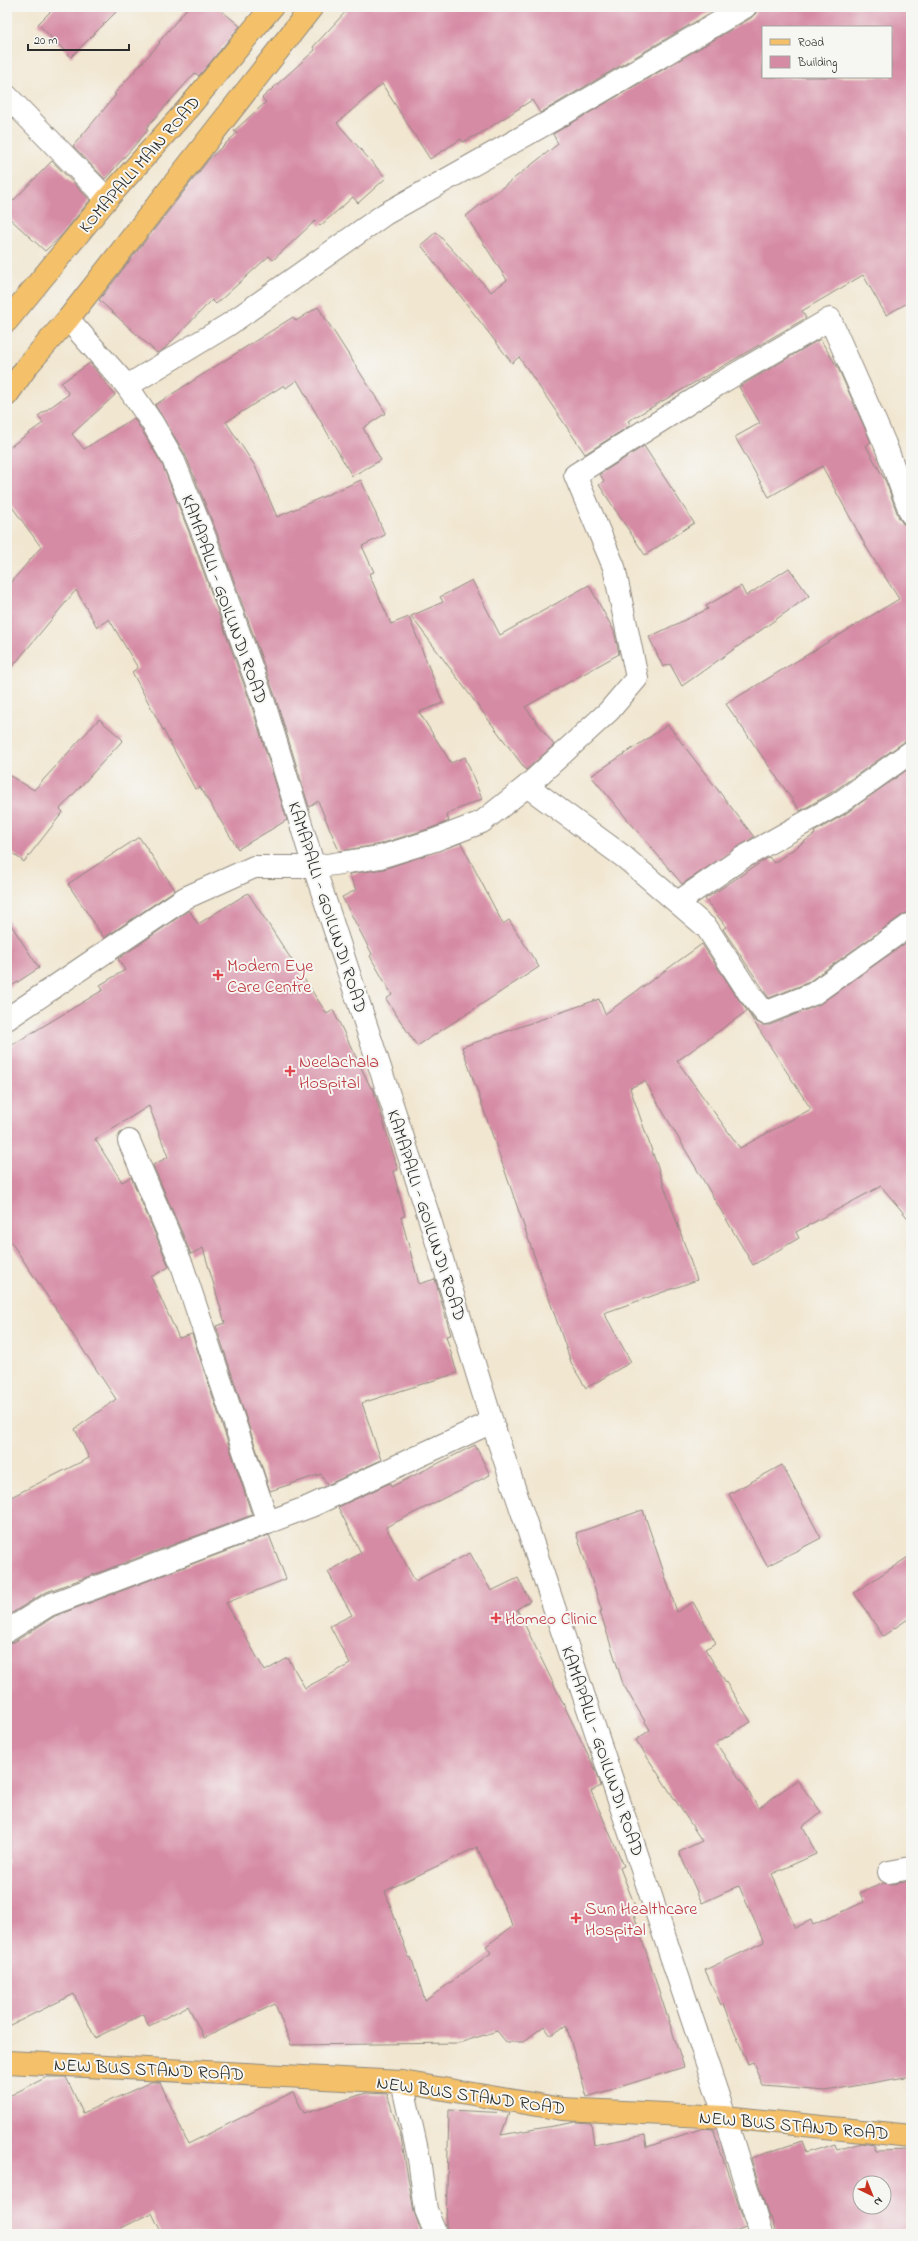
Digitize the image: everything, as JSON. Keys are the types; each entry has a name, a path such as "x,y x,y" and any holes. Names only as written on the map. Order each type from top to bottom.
{"main road":[{"name":"KOMAPALLI MAIN ROAD","path":"7,321 107,199 189,107 272,7"},
{"path":"7,395 28,365 68,319 312,7"},
{"name":"NEW BUS STAND ROAD","path":"7,2062 402,2082 562,2109 725,2117 911,2136"}],"street":[{"path":"127,386 228,325 385,214 565,113 745,7"},
{"path":"7,96 107,199"},
{"name":"KAMAPALLI - GOILUNDI ROAD","path":"68,319 127,386 153,424 173,459 205,538 266,710 314,867 426,1210 492,1422 725,2117 761,2234"},
{"path":"7,1019 185,898 254,867 314,867 380,857 435,840 482,822 527,786 609,711 637,678 614,568 575,475 717,385 830,319 885,444 911,514"},
{"path":"678,902 742,858 838,804 911,752"},
{"path":"527,786 624,857 707,928 749,993 765,1013 814,994 911,924"},
{"path":"129,1141 182,1265 268,1523"},
{"path":"7,1631 49,1605 311,1506 492,1422"},
{"path":"889,1872 911,1868"},
{"path":"402,2082 419,2159 426,2210 436,2234"}],"building":[{"path":"55,7 121,7 71,57 38,24"},
{"path":"188,7 217,7 240,26 199,76 195,73 146,128 148,130 105,179 73,146 116,95 114,94 160,43 159,42"},
{"path":"350,7 720,7 540,113 532,100 481,133 463,142 461,139 430,159 382,84 337,123 386,178 358,203 353,197 320,226 315,221 273,260 269,256 216,304 212,300 164,349 157,353 99,300 210,158 237,133 234,131 266,102 262,98 315,50 313,47"},
{"path":"757,7 911,7 911,301 886,315 863,275 802,311 806,318 628,421 631,425 585,454 519,357 512,363 421,245 436,232 491,292 507,280 466,216 558,144 553,134 751,18 756,13"},
{"path":"52,161 90,200 62,235 45,251 7,216 7,207"},
{"path":"318,307 386,413 363,428 381,460 352,476 297,380 286,388 284,385 226,422 255,466 277,517 361,480 385,535 362,546 374,572 369,574 391,624 409,617 443,703 419,712 451,763 465,757 482,799 446,814 449,821 431,828 377,845 339,851 318,801 309,807 276,699 217,533 185,454 155,405 293,317 296,321"},
{"path":"820,339 838,368 871,442 866,446 886,482 899,518 903,524 911,527 911,740 904,742 831,793 800,811 726,704 899,599 868,550 822,466 769,497 735,437 760,423 739,387"},
{"path":"90,363 115,395 72,434 84,449 134,418 162,464 193,542 252,707 287,820 238,849 200,787 195,789 132,672 138,668 109,619 97,627 76,590 7,673 7,587 41,547 7,500 7,449 43,423 38,416 69,394 61,383"},
{"path":"644,446 694,523 645,555 599,485 604,481 600,474"},
{"path":"789,568 809,596 682,686 670,664 663,667 649,637 708,609 706,606 741,586 746,596"},
{"path":"472,580 500,635 589,585 614,631 619,654 525,707 554,745 526,770 411,616 443,602 440,597"},
{"path":"99,719 123,740 60,809 63,812 24,862 7,849 7,774 34,790"},
{"path":"668,725 754,837 682,884 591,776"},
{"path":"911,767 911,912 904,914 807,983 769,998 723,929 726,927 705,899 769,857 774,863 815,834 814,832 845,814"},
{"path":"139,837 175,890 104,938 68,884"},
{"path":"461,843 503,924 509,920 539,967 417,1046 386,999 392,995 370,956 372,954 342,897 356,890 349,874 384,869"},
{"path":"248,893 327,1014 333,1010 371,1088 373,1088 398,1170 393,1171 405,1216 401,1217 419,1284 435,1279 451,1335 446,1336 457,1373 362,1403 381,1460 327,1485 321,1474 270,1491 216,1326 225,1323 203,1248 191,1254 153,1165 168,1157 149,1106 95,1139 122,1182 131,1177 169,1267 151,1277 179,1338 192,1334 252,1515 44,1593 7,1616 7,1499 89,1458 75,1429 116,1399 7,1236 7,1048 103,990 100,985 125,970 118,959 189,910 198,924"},
{"path":"7,919 39,968 7,989"},
{"path":"911,939 911,1222 881,1186 796,1232 799,1238 753,1265 645,1081 630,1088 697,1280 604,1313 631,1362 586,1388 572,1365 462,1047 599,999 605,1014 702,944 739,1000 755,1021 762,1025 770,1025 820,1004","holes":["747,1011 811,1109 740,1148 677,1061"]},
{"path":"475,1445 490,1475 386,1527 415,1581 470,1553 491,1591 518,1578 530,1601 517,1609 597,1773 601,1786 591,1791 624,1866 620,1868 637,1911 633,1912 684,2067 587,2097 566,2025 551,2036 544,2026 523,2042 506,2042 497,2031 459,2043 291,2045 275,2004 204,2038 188,2006 149,2026 143,2014 95,2038 74,1994 7,2027 7,1643 14,1642 55,1616 269,1535 286,1579 226,1603 265,1671 288,1658 305,1688 350,1664 330,1626 352,1615 328,1572 361,1553 338,1507 390,1483 391,1487","holes":["477,1847 513,1926 486,1946 491,1953 425,2001 411,1957 409,1958 385,1891"]},
{"path":"782,1465 821,1538 767,1566 729,1494"},
{"path":"643,1510 677,1612 693,1602 716,1643 705,1649 751,1722 716,1743 759,1808 797,1780 821,1812 803,1826 816,1854 772,1874 795,1928 811,1920 813,1925 864,1902 860,1893 884,1883 891,1884 911,1881 911,2076 826,2091 763,2086 753,2062 748,2064 723,2004 721,2005 705,1970 764,1942 739,1886 702,1903 679,1852 702,1841 636,1740 650,1730 623,1684 600,1611 602,1611 576,1533"},
{"path":"911,1555 911,1617 883,1636 854,1593"},
{"path":"47,2077 66,2077 83,2113 151,2082 160,2082 188,2144 293,2092 304,2113 366,2093 387,2094 401,2137 414,2212 422,2234 162,2234 152,2213 109,2234 7,2234 7,2097"},
{"path":"449,2110 509,2113 501,2135 576,2122 591,2123 594,2145 645,2135 647,2147 703,2128 713,2129 746,2227 726,2234 448,2234 446,2225"},
{"path":"802,2141 806,2153 835,2144 837,2150 861,2143 873,2145 875,2151 911,2150 911,2234 776,2234 771,2217 769,2218 751,2158"}],"place":[{"name":"Modern Eye Care Centre","path":"218,975"},
{"name":"Neelachala Hospital","path":"290,1071"},
{"name":"Homeo Clinic","path":"496,1618"},
{"name":"Sun Healthcare Hospital","path":"576,1918"}]}
